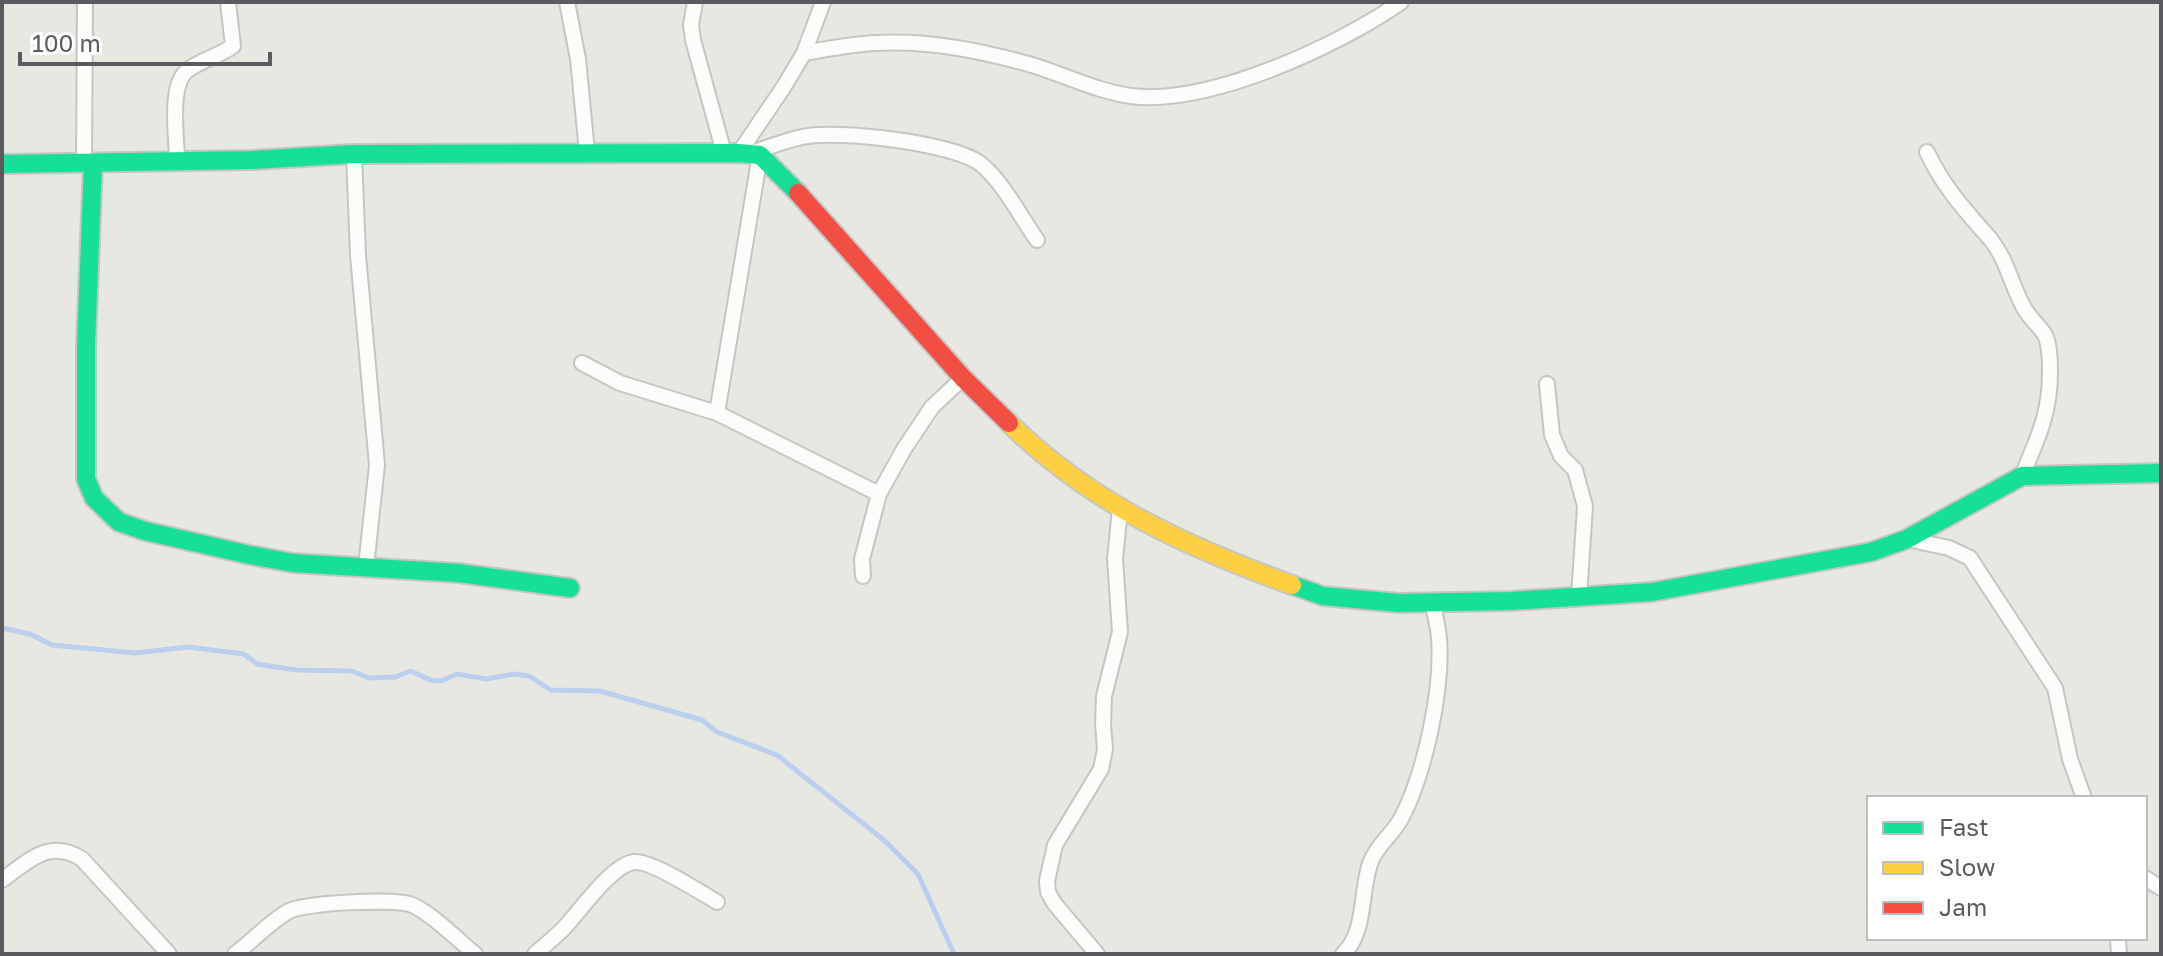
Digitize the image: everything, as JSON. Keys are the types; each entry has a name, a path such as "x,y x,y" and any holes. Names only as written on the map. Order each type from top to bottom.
{"street":[{"path":"85,2 88,163 85,432 86,479 94,498 119,522 145,531 293,563 458,573 570,588"},
{"path":"177,161 176,91 179,79 188,69 233,46 228,2"},
{"path":"567,2 578,59 587,152"},
{"path":"695,2 691,25 693,40 743,154 784,177 963,378 1030,444 1120,509 1217,558 1323,596 1399,603 1579,598 1652,592 1871,552 1907,539 2022,476 2161,473"},
{"path":"717,413 743,154 804,53 823,2"},
{"path":"804,53 874,43 984,52 1037,66 1091,87 1131,96 1166,98 1207,91 1294,61 1378,18 1401,2"},
{"path":"2,164 354,154 743,154 803,136 889,139 956,151 981,163 1037,240"},
{"path":"1927,152 1940,179 1993,243 2008,268 2022,305 2045,336 2050,360 2047,417 2022,476"},
{"path":"354,154 358,255 377,465 366,567"},
{"path":"582,363 620,383 717,413 879,494"},
{"path":"863,576 862,559 879,494 932,407 963,378"},
{"path":"1547,384 1552,435 1561,456 1575,470 1585,506 1579,598"},
{"path":"1097,954 1050,898 1047,881 1055,845 1096,778 1105,749 1104,696 1120,632 1115,559 1120,509"},
{"path":"1907,539 1949,548 1970,558 2055,688 2070,759 2083,796"},
{"path":"1343,954 1348,950 1359,921 1371,861 1401,820 1421,771 1439,666 1439,639 1432,602"},
{"path":"2,880 45,852 55,849 67,851 82,859 169,954"},
{"path":"535,954 563,929 616,871 632,862 644,863 664,872 717,902"},
{"path":"235,954 293,909 392,902 417,908 475,954"}],"waterway":[{"path":"2,628 30,634 52,645 135,653 188,647 244,654 257,664 296,670 352,671 369,678 395,677 411,671 430,680 441,681 457,674 486,679 514,674 529,676 551,690 600,691 702,720 717,732 777,755 885,841 918,874 954,954"}],"traffic: fast":[{"path":"2,164 252,160 354,154 739,153 760,155 798,193"},
{"path":"93,163 86,345 86,479 94,498 119,522 145,531 293,563 458,573 570,588"},
{"path":"1292,585 1323,596 1399,603 1510,601 1652,592 1871,552 1907,539 2022,476 2161,473"}],"traffic: slow":[{"path":"1009,423 1073,477 1142,520 1215,555 1292,585"}],"traffic: jam":[{"path":"798,193 963,378 1009,423"}]}
